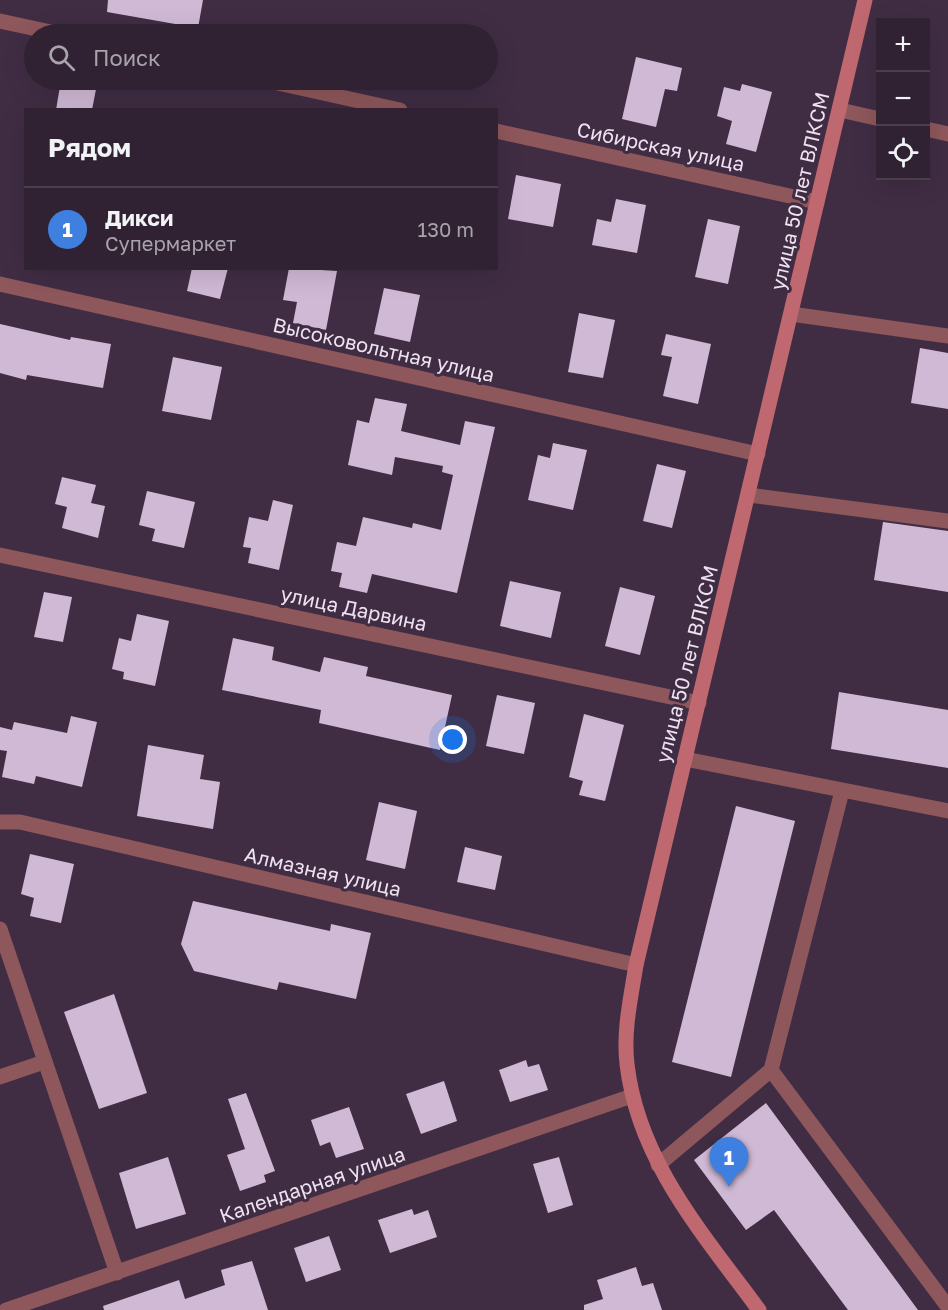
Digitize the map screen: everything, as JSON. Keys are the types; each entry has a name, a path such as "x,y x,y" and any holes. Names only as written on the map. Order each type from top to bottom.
{"main road":[{"name":"улица 50 лет ВЛКСМ","path":"759,1310 683,1205 658,1165 644,1136 632,1096 627,1063 628,1016 636,965 865,0"}],"street":[{"path":"0,21 24,26"},
{"path":"309,90 391,108"},
{"path":"840,110 876,118"},
{"path":"930,130 948,134"},
{"name":"Сибирская улица","path":"498,131 817,202"},
{"name":"Высоковольтная улица","path":"0,284 758,454"},
{"path":"791,314 948,336"},
{"path":"749,495 948,521"},
{"name":"улица Дарвина","path":"0,555 699,702"},
{"path":"685,759 948,811"},
{"path":"658,1165 771,1070 842,791"},
{"name":"Алмазная улица","path":"0,822 20,822 636,965"},
{"path":"0,929 117,1273"},
{"path":"0,1077 44,1062"},
{"path":"771,1070 948,1307"},
{"name":"Календарная улица","path":"6,1310 632,1096"}],"building":[{"path":"108,0 203,0 199,24 175,24 107,12"},
{"path":"636,57 682,68 677,91 665,89 656,127 622,119"},
{"path":"742,84 772,92 756,152 726,144 732,121 717,116 724,87 740,91"},
{"path":"59,90 96,90 92,108 56,108"},
{"path":"516,175 561,184 553,227 508,219"},
{"path":"616,199 646,205 637,253 592,245 597,219 611,222"},
{"path":"708,219 740,226 728,284 695,277"},
{"path":"192,270 227,270 220,299 187,291"},
{"path":"289,270 337,271 326,330 293,323 297,302 283,300"},
{"path":"384,288 420,295 410,342 374,334"},
{"path":"579,313 615,320 603,378 568,372"},
{"path":"0,324 70,340 71,337 111,344 103,388 27,375 26,380 0,373"},
{"path":"666,334 711,344 698,404 663,396 672,357 661,355"},
{"path":"920,348 948,353 948,409 911,403"},
{"path":"173,357 222,367 211,420 162,411"},
{"path":"375,398 407,404 401,431 460,445 465,421 495,427 457,593 372,574 367,593 339,587 342,573 331,571 337,542 356,546 363,517 412,528 413,523 441,530 453,475 442,472 443,466 395,457 392,475 348,465 357,420 369,423"},
{"path":"553,443 587,450 573,510 528,500 538,455 550,458"},
{"path":"657,464 686,471 672,528 643,521"},
{"path":"62,477 96,485 91,503 105,506 98,538 62,528 67,507 55,504"},
{"path":"147,491 195,502 184,548 152,541 155,529 139,525"},
{"path":"273,500 293,505 279,570 248,563 251,548 243,547 249,517 268,521"},
{"path":"883,522 948,531 948,592 874,580"},
{"path":"510,581 561,592 551,638 500,626"},
{"path":"620,587 655,596 640,655 605,646"},
{"path":"44,592 72,597 63,642 34,637"},
{"path":"137,614 169,621 155,686 123,679 124,672 112,669 119,638 131,641"},
{"path":"233,638 274,647 272,660 320,672 324,657 368,667 366,676 452,695 440,750 319,723 321,710 222,690"},
{"path":"839,692 948,710 948,768 831,749"},
{"path":"497,695 535,703 524,754 486,746"},
{"path":"584,714 624,725 605,801 579,795 583,781 569,777"},
{"path":"71,716 97,722 82,787 36,776 34,784 2,777 7,751 0,750 0,727 12,730 14,722 67,733"},
{"path":"148,745 204,755 200,779 220,782 213,829 137,816"},
{"path":"379,802 417,811 405,869 366,860"},
{"path":"736,806 795,821 731,1077 672,1062"},
{"path":"465,847 502,856 495,890 457,882"},
{"path":"30,854 74,864 61,923 30,916 34,898 21,894"},
{"path":"193,901 330,931 331,924 371,933 356,999 279,982 277,990 194,971 181,944"},
{"path":"114,994 147,1093 99,1109 64,1012"},
{"path":"526,1060 528,1067 539,1064 548,1090 510,1102 499,1070"},
{"path":"444,1081 457,1121 421,1134 406,1094"},
{"path":"246,1093 275,1171 264,1175 266,1182 240,1191 227,1155 245,1149 228,1099"},
{"path":"766,1103 918,1310 848,1310 774,1210 746,1230 694,1160"},
{"path":"349,1107 364,1149 336,1158 330,1142 320,1146 311,1120"},
{"path":"168,1157 186,1214 136,1229 119,1173"},
{"path":"559,1157 573,1205 548,1213 533,1164"},
{"path":"412,1209 414,1215 428,1210 437,1237 390,1253 378,1220"},
{"path":"329,1236 341,1270 306,1282 294,1248"},
{"path":"252,1261 268,1310 104,1310 103,1306 179,1280 185,1299 225,1285 221,1270"},
{"path":"636,1267 642,1286 653,1283 662,1310 584,1310 584,1305 603,1299 597,1280"}],"place":[{"name":"Дикси","path":"729,1187"}]}
